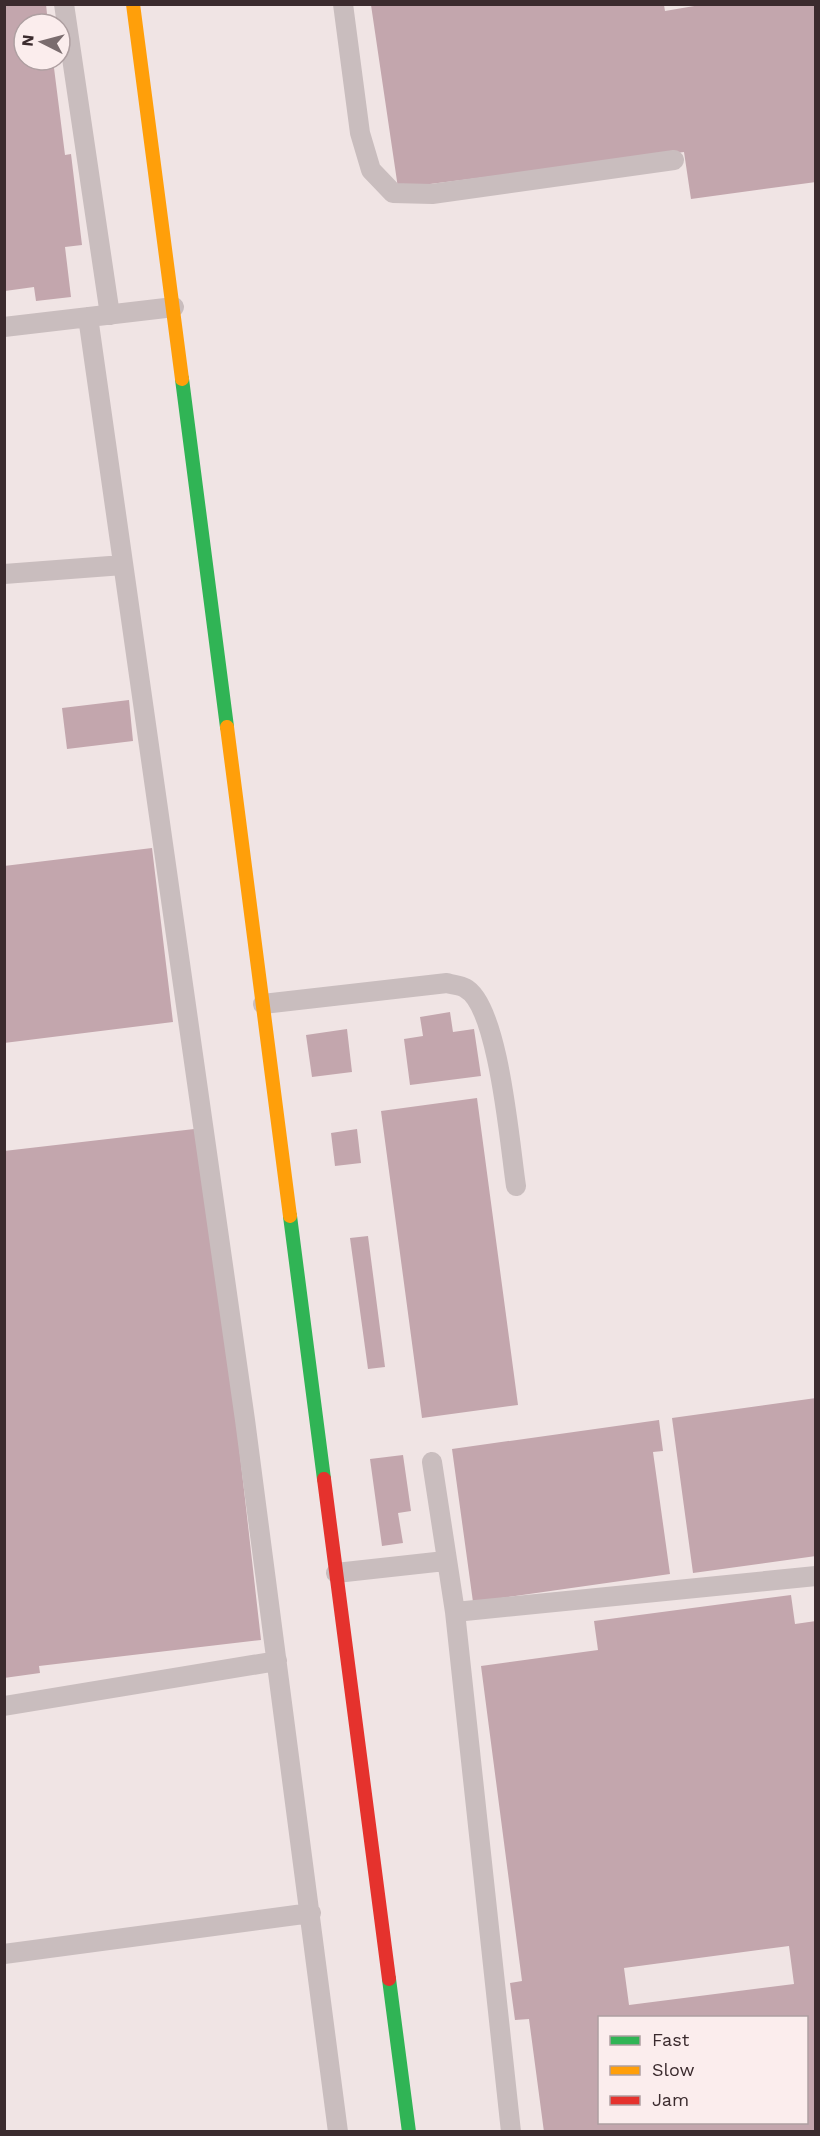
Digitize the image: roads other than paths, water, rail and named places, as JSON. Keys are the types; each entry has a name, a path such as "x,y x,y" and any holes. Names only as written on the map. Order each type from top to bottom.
{"street":[{"path":"133,4 409,2132"}],"lane":[{"path":"64,4 110,315"},
{"path":"343,4 360,133 371,171 393,193 432,194 674,160"},
{"path":"4,327 174,307"},
{"path":"87,317 277,1661 339,2132"},
{"path":"4,574 123,565"},
{"path":"263,1004 447,983 466,988 482,1008 497,1055 516,1186"},
{"path":"432,1462 455,1612 511,2132"},
{"path":"336,1573 446,1561"},
{"path":"455,1612 816,1576"},
{"path":"4,1706 277,1661"},
{"path":"4,1954 311,1913"}]}
